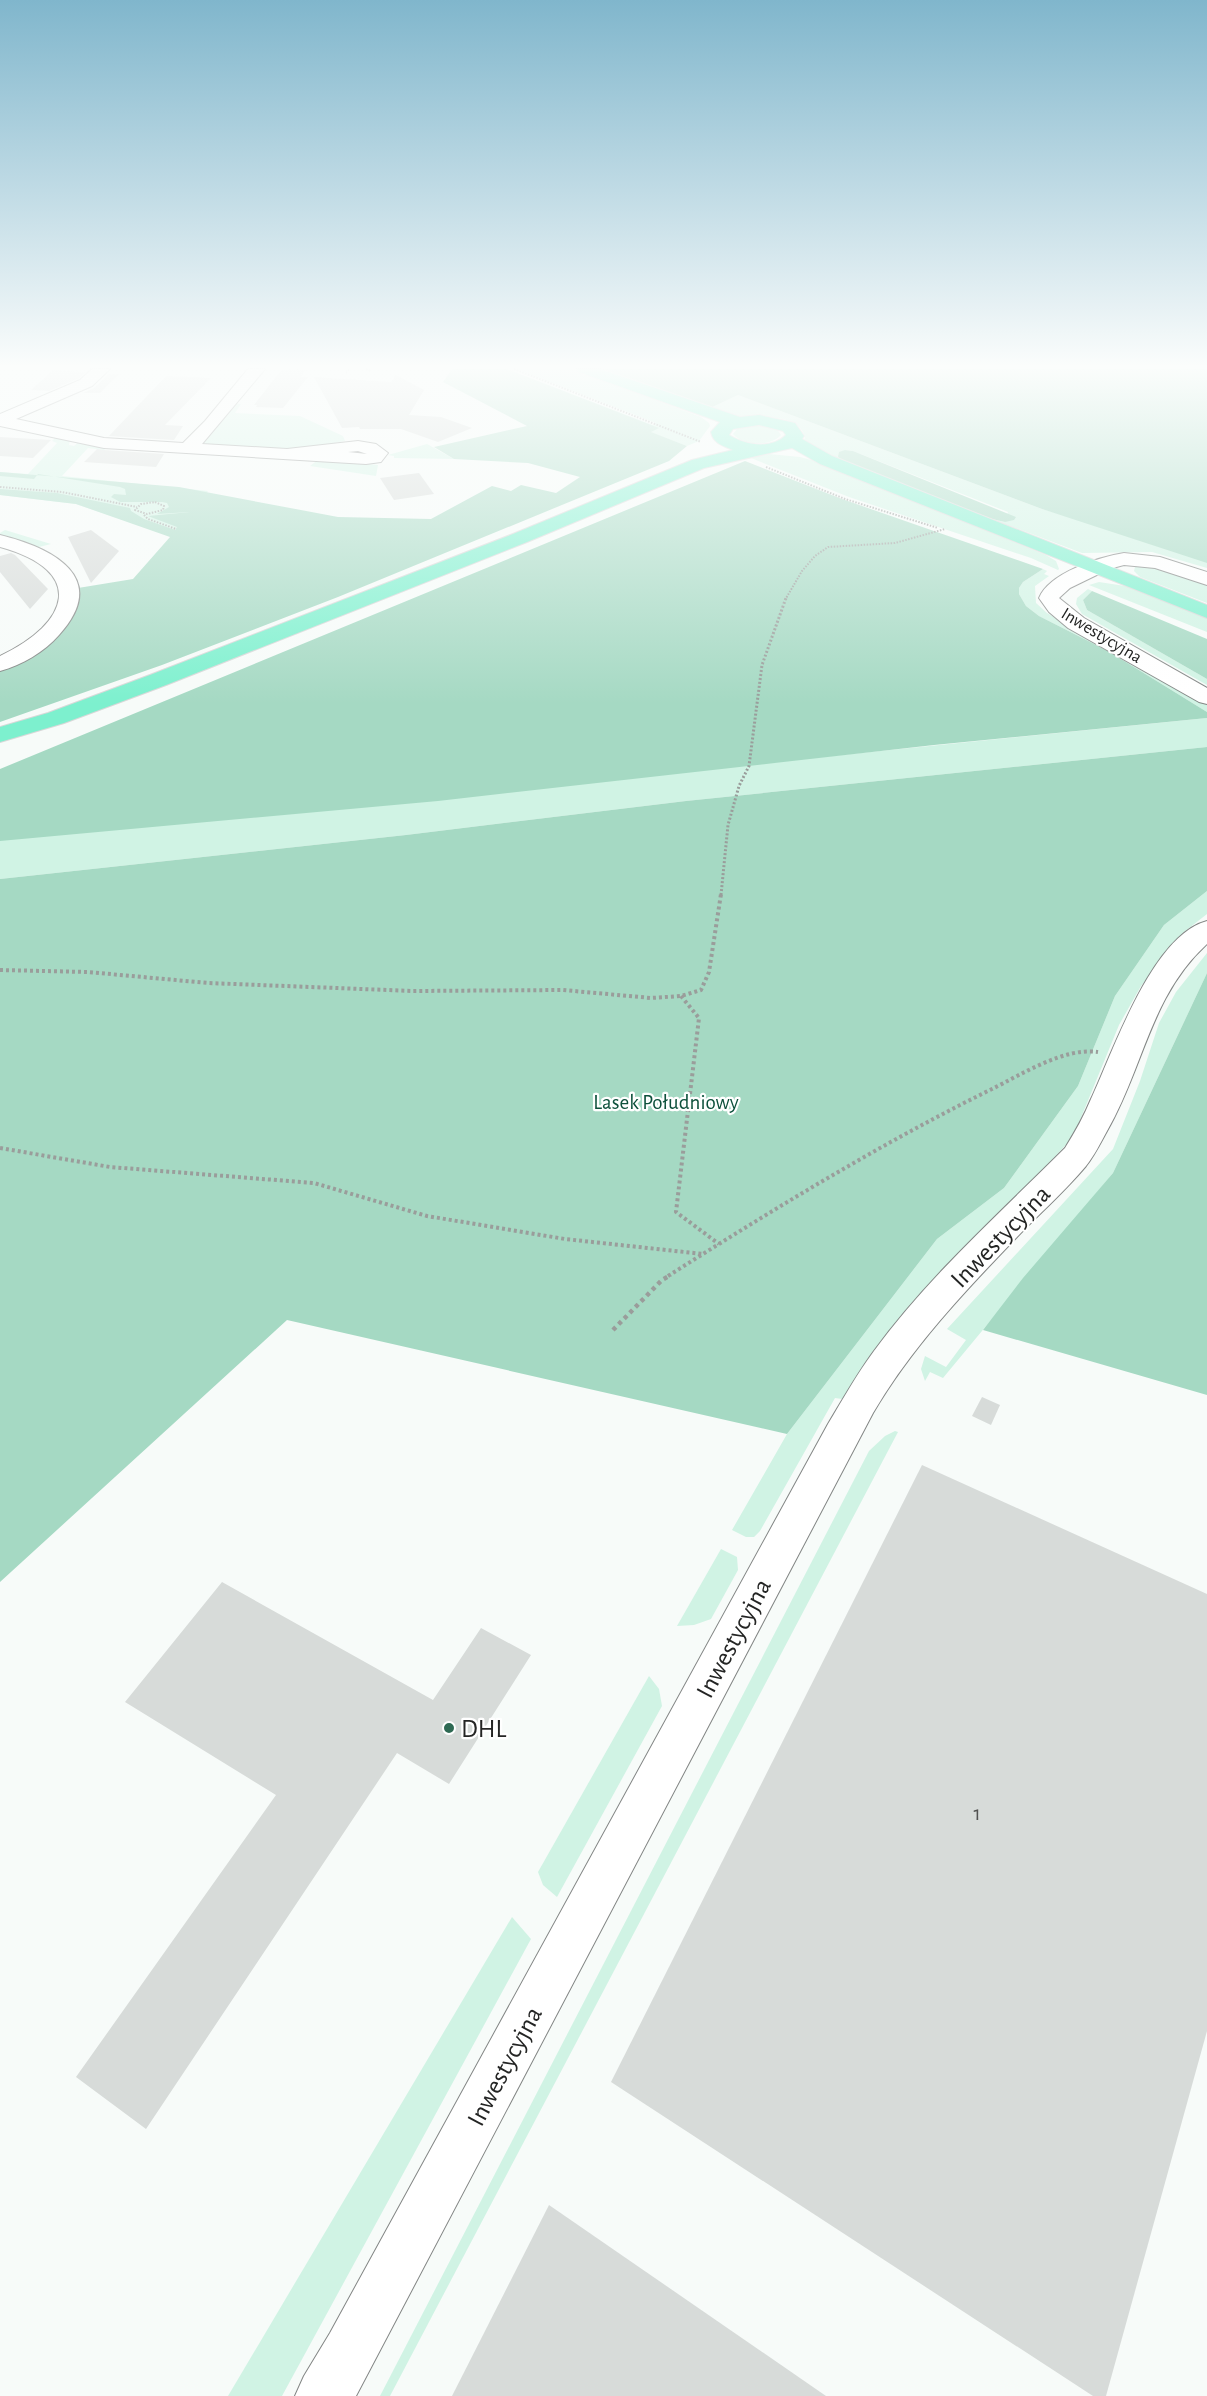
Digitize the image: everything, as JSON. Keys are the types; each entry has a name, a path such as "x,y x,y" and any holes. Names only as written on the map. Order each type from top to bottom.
{"main road":[{"path":"0,735 56,718 158,680 520,538 658,481"},
{"path":"877,481 1207,612"}],"street":[{"path":"0,541 29,550 51,562 68,578 71,599 65,613 44,639 0,664"},
{"path":"1095,568 1112,561 1138,558 1207,579"},
{"name":"Inwestycyjna","path":"1095,568 1051,592 1049,598 1056,608 1076,623 1207,697"},
{"name":"Inwestycyjna","path":"324,2396 350,2353 841,1435 870,1386 893,1352 927,1312 1076,1156 1096,1127 1122,1056 1137,1021 1157,984 1184,950 1207,928"}],"path":[{"path":"0,487 62,492 137,507 150,502 164,506 160,512 144,514 136,511 137,507"},
{"path":"144,514 148,519 176,529"},
{"path":"0,970 88,972 208,983 413,992 563,990 651,998 681,996 701,990 709,972 725,867 728,825 739,786 749,766 753,719 762,665 776,620 802,572 815,556 828,547 895,543 974,520"},
{"path":"681,996 699,1018 676,1212 719,1244"},
{"path":"612,1330 662,1280 780,1205 954,1108 1043,1064 1084,1050 1122,1056"},
{"path":"0,1148 110,1167 314,1183 427,1216 564,1239 703,1254"}],"green space":[{"path":"0,481 109,481 208,491 170,536 76,504 0,495"},
{"path":"79,481 179,487 338,517 431,519 492,486 511,491 521,485 556,493 574,481 621,481 338,597 162,665 0,722 0,669 12,663 78,588 133,579 170,537 76,504 0,495 0,489 57,493 130,508 144,519 175,530 177,527 148,516 190,512 157,514 169,507 167,503 120,502 111,497 114,494 126,495 125,489"},
{"path":"697,481 796,481 1043,569 1023,582 1019,588 1019,594 1026,606 1039,616 1108,651 1207,712 1207,718 934,745 438,801 0,841 0,769"},
{"path":"808,481 865,481 1046,555 1056,561 1059,569 1031,558 849,497"},
{"path":"891,481 927,481 1016,517 1014,520 1005,522"},
{"path":"929,481 967,481 1042,509 1207,558 1207,568 1152,552 1082,553 992,519 1005,522 1008,512"},
{"path":"967,481 1207,481 1207,563 1042,509"},
{"path":"5,530 51,544 35,548 0,538 0,533"},
{"path":"1138,565 1150,565 1207,583 1207,603 1140,577 1134,571"},
{"path":"1043,569 1047,571 1044,574 1049,576 1035,586 1036,603 1047,613 1190,693 1207,704 1207,712 1108,651 1039,616 1026,606 1019,594 1019,588 1023,582"},
{"path":"1099,582 1125,586 1207,618 1207,632 1089,585"},
{"path":"1088,589 1092,591 1083,600 1087,610 1207,679 1207,685 1082,614 1076,604 1077,598"},
{"path":"1092,591 1207,639 1207,679 1087,610 1083,600"},
{"path":"1207,718 1207,747 686,801 406,835 0,879 0,840"},
{"name":"Lasek Południowy","path":"1207,747 1207,891 1164,925 1115,996 1078,1086 1004,1188 937,1239 787,1434 287,1320 0,1582 0,879 406,835 686,801"},
{"path":"1207,891 1207,914 1184,932 1141,986 1119,1025 1073,1137 880,1348 842,1399 835,1398 760,1531 754,1537 746,1537 732,1530 787,1434 937,1239 1004,1188 1078,1086 1115,996 1164,925"},
{"path":"1207,953 1207,973 1113,1173 943,1378 930,1372 925,1381 921,1369 925,1356 946,1367 966,1340 947,1329 1113,1149 1140,1081 1159,1023 1176,992"},
{"path":"1207,973 1207,1395 983,1330 1023,1278 1113,1173"},
{"path":"895,1431 898,1432 390,2396 380,2396 869,1451 885,1436"},
{"path":"721,1549 737,1557 738,1570 711,1619 694,1625 677,1626"},
{"path":"649,1676 659,1689 662,1706 557,1897 543,1885 538,1872"},
{"path":"512,1917 531,1939 282,2396 228,2396"}],"building":[{"path":"382,481 425,481 434,494 394,500"},
{"path":"91,530 119,551 91,583 68,537"},
{"path":"11,553 48,589 30,609 0,572 0,556"},
{"path":"982,1397 1000,1405 991,1425 972,1416"},
{"path":"922,1465 1207,1594 1207,2031 1106,2396 1093,2396 611,2082"},
{"path":"222,1582 433,1700 481,1628 531,1655 449,1784 397,1753 146,2129 76,2077 276,1795 125,1702"},
{"path":"549,2205 826,2396 452,2396"}],"place":[{"name":"DHL","path":"449,1728"}]}
